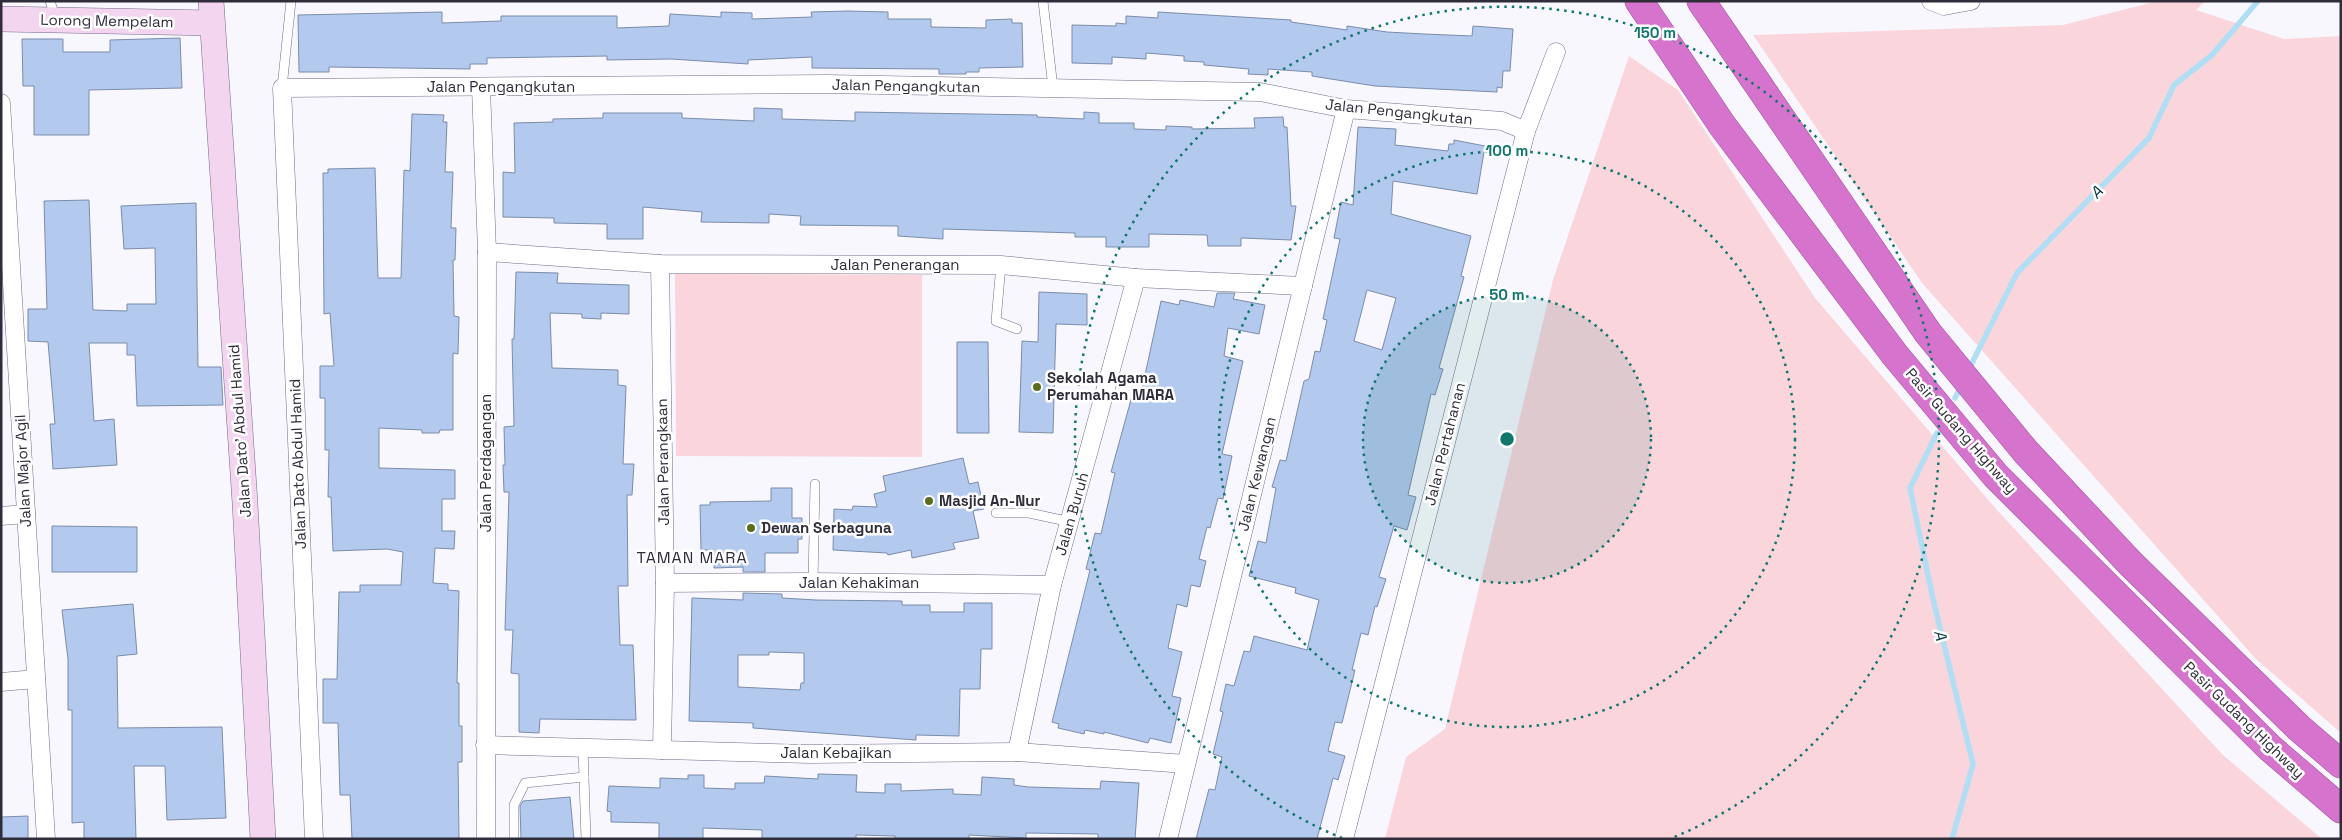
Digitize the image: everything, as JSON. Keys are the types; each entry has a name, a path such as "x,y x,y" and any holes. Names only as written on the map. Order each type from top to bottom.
{"highway":[{"name":"Pasir Gudang Highway","path":"1639,1 1722,124 1752,164 1896,355 1996,476 2270,748 2341,810"},
{"path":"1701,1 1928,334 2026,452 2130,563 2299,728 2341,764"}],"street":[{"path":"1931,1 1944,6 1971,1"},
{"name":"Lorong Mempelam","path":"1,19 53,11 212,12"},
{"name":"Jalan Dato' Abdul Hamid","path":"212,12 245,503 263,839"},
{"name":"Jalan Pertahanan","path":"1344,839 1526,131 1556,52"},
{"name":"Jalan Pengangkutan","path":"282,88 827,84 1260,92 1346,109 1502,121 1526,131"},
{"name":"Jalan Dato Abdul Hamid","path":"282,88 314,839"},
{"name":"Jalan Perdagangan","path":"482,88 487,252 486,839"},
{"name":"Jalan Major Agil","path":"1,103 46,839"},
{"name":"Jalan Kewangan","path":"1168,839 1346,109"},
{"name":"Jalan Penerangan","path":"487,252 660,264 1001,265 1136,278 1303,286"},
{"name":"Jalan Perangkaan","path":"660,264 665,583 662,750"},
{"name":"Jalan Buruh","path":"1017,752 1052,585 1071,522 1136,278"},
{"path":"1,516 26,514"},
{"name":"Jalan Kehakiman","path":"665,583 813,582 1052,585"},
{"path":"1,682 36,679"},
{"name":"Jalan Kebajikan","path":"485,745 809,754 1017,752 1186,764"}],"lane":[{"path":"282,88 291,1"},
{"path":"1043,1 1053,88"},
{"path":"1001,265 996,321 1017,328"},
{"path":"813,582 815,484"},
{"path":"996,513 1028,513 1071,522"},
{"path":"583,747 586,839"},
{"path":"514,839 514,805 525,783 584,777"}],"shaded area":[{"path":"2158,1 2205,1 2196,10 2284,39 2341,36 2341,733 2256,659 1922,283 1753,35 2063,25"},
{"path":"1629,56 1678,90 1815,298 1997,510 2223,755 2322,839 1385,839 1406,757 1445,729 1553,280"},
{"path":"675,274 922,275 922,457 676,456"}],"building":[{"path":"442,12 442,23 501,21 501,16 617,16 617,28 669,26 670,14 721,17 721,12 752,13 752,19 812,17 811,12 888,12 888,19 931,19 931,27 986,28 986,20 1012,19 1012,23 1022,23 1023,67 979,68 979,72 966,72 966,74 939,74 939,69 812,68 812,57 748,60 748,64 671,59 607,60 607,56 487,58 487,64 470,64 470,69 329,67 329,72 299,72 298,15"},
{"path":"1158,12 1291,20 1291,22 1347,30 1347,26 1387,32 1424,34 1472,36 1473,26 1513,29 1510,71 1503,71 1502,88 1497,87 1497,92 1375,86 1312,76 1312,72 1268,69 1268,75 1248,74 1249,69 1204,65 1204,62 1184,61 1184,56 1146,53 1146,59 1112,57 1112,64 1072,63 1072,25 1116,26 1116,23 1126,24 1126,16 1158,18"},
{"path":"180,38 182,88 89,90 89,135 34,135 34,86 23,86 22,39 63,39 63,52 110,52 110,40"},
{"path":"754,108 782,109 782,119 855,121 855,112 1037,115 1037,117 1084,119 1084,112 1099,113 1099,123 1134,123 1134,129 1166,130 1166,126 1192,127 1192,129 1255,128 1254,118 1283,117 1284,127 1287,127 1291,206 1296,206 1291,240 1241,238 1241,246 1208,246 1207,235 1149,234 1149,247 1106,247 1106,237 1075,237 1075,233 943,229 943,239 898,236 898,226 800,225 801,216 769,214 769,223 701,222 702,212 643,207 643,239 607,239 607,224 554,223 554,218 503,217 503,172 515,173 514,123 553,122 553,119 603,118 603,113 682,113 682,118 754,121"},
{"path":"412,114 444,115 443,122 447,122 445,172 453,172 451,228 456,228 455,260 453,260 454,316 459,317 458,354 453,353 453,430 440,430 439,433 422,433 422,430 379,428 379,468 455,470 455,499 442,499 442,531 455,531 454,549 435,548 433,583 448,584 448,590 459,591 457,683 459,683 459,726 462,726 462,762 458,762 459,839 352,839 350,795 340,795 338,723 323,723 323,679 337,679 339,592 360,592 360,585 401,585 403,552 387,549 333,551 331,497 328,497 329,450 325,450 325,398 320,398 320,366 334,366 330,313 324,314 323,173 328,173 328,169 375,168 378,278 401,278 404,170 410,171"},
{"path":"1358,127 1396,129 1395,145 1448,151 1449,144 1454,144 1454,140 1485,146 1477,194 1393,181 1391,214 1471,236 1461,276 1464,277 1439,368 1443,369 1435,395 1431,394 1408,495 1416,497 1407,530 1394,526 1379,577 1386,579 1377,607 1375,606 1368,635 1361,633 1352,670 1355,670 1342,723 1335,722 1328,751 1345,756 1338,780 1333,778 1317,839 1196,839 1209,789 1215,790 1222,757 1213,754 1223,712 1220,711 1226,684 1234,686 1244,651 1250,652 1254,636 1307,650 1319,600 1295,593 1296,588 1249,576 1258,541 1266,543 1276,488 1272,487 1280,460 1286,461 1304,381 1309,379 1315,351 1320,352 1327,320 1323,319 1340,239 1334,238 1341,202 1353,205","holes":["1367,290 1396,298 1382,350 1354,341"]},
{"path":"89,200 93,310 127,311 127,304 156,304 155,248 124,249 121,206 196,203 198,367 221,367 223,405 137,406 135,355 127,355 127,343 89,343 94,421 114,419 117,465 53,469 50,424 55,424 48,342 28,341 28,309 47,309 44,201"},
{"path":"516,272 558,273 557,283 629,285 629,314 601,313 601,319 582,318 582,314 550,313 552,368 618,370 618,385 626,386 623,464 634,464 632,495 627,495 628,586 618,586 620,645 633,645 636,720 540,719 539,733 519,732 519,674 511,673 513,630 505,630 509,492 504,492 503,465 505,465 504,427 514,426 512,339 514,339"},
{"name":"Sekolah Agama Perumahan MARA","path":"1039,292 1087,294 1087,325 1056,324 1053,433 1019,432 1022,341 1038,342"},
{"path":"1217,293 1235,293 1233,299 1265,305 1259,334 1228,328 1224,356 1243,361 1222,454 1232,456 1223,499 1218,498 1210,528 1207,527 1199,559 1206,561 1200,587 1191,585 1187,607 1177,604 1168,648 1182,652 1172,696 1181,698 1171,743 1150,738 1148,743 1104,732 1104,734 1085,730 1084,734 1058,728 1059,724 1052,722 1090,570 1086,569 1095,533 1101,534 1115,473 1111,472 1132,396 1138,398 1142,389 1161,301 1179,305 1180,300 1214,307"},
{"path":"957,342 988,342 989,433 957,433"},
{"name":"Masjid An-Nur","path":"963,458 969,484 978,482 984,509 973,511 979,538 953,543 955,549 912,558 911,550 888,555 887,553 833,550 834,509 852,510 853,506 877,507 874,494 886,491 883,476"},
{"name":"Dewan Serbaguna","path":"771,488 792,488 792,518 802,518 802,539 798,539 798,553 765,553 765,572 743,572 743,567 714,568 714,550 701,550 700,505 710,505 710,502 771,501"},
{"path":"52,526 137,527 137,572 52,572"},
{"path":"743,593 782,594 782,598 816,600 902,601 902,605 930,605 930,612 964,612 964,603 992,603 992,649 981,649 980,689 960,689 959,736 916,735 916,740 753,728 753,723 689,721 692,598 743,600","holes":["769,652 804,653 804,683 801,683 800,690 738,687 738,655 769,655"]},
{"path":"133,604 137,654 117,656 118,728 222,727 226,818 167,820 165,766 134,766 136,839 84,839 84,822 72,823 72,710 68,710 68,659 62,610"},
{"path":"818,774 857,775 856,792 885,793 885,784 901,784 901,791 953,789 953,794 981,795 982,777 1014,779 1014,785 1028,787 1100,789 1101,781 1139,783 1135,839 1098,839 1098,834 1026,833 1026,838 969,835 969,839 895,839 895,836 856,835 856,839 762,839 762,830 703,828 703,839 659,839 659,823 611,822 611,812 607,811 609,786 660,788 660,778 688,779 688,775 704,775 704,788 735,789 735,783 764,783 765,776 818,779"},
{"path":"570,797 574,839 521,839 520,806 523,801"},
{"path":"28,816 28,839 1,839 1,817"}],"waterway":[{"name":"A","path":"1968,371 2017,273 2149,138 2174,85 2212,55 2258,1"},
{"name":"A","path":"1955,398 1961,386"},
{"name":"A","path":"1937,433 1910,488 1933,599 1973,764 1952,839"}],"place":[{"name":"Sekolah Agama Perumahan MARA","path":"1037,387"},
{"name":"Masjid An-Nur","path":"929,501"},
{"name":"Dewan Serbaguna","path":"751,528"}],"district":[{"name":"TAMAN MARA","path":"692,557"}]}
